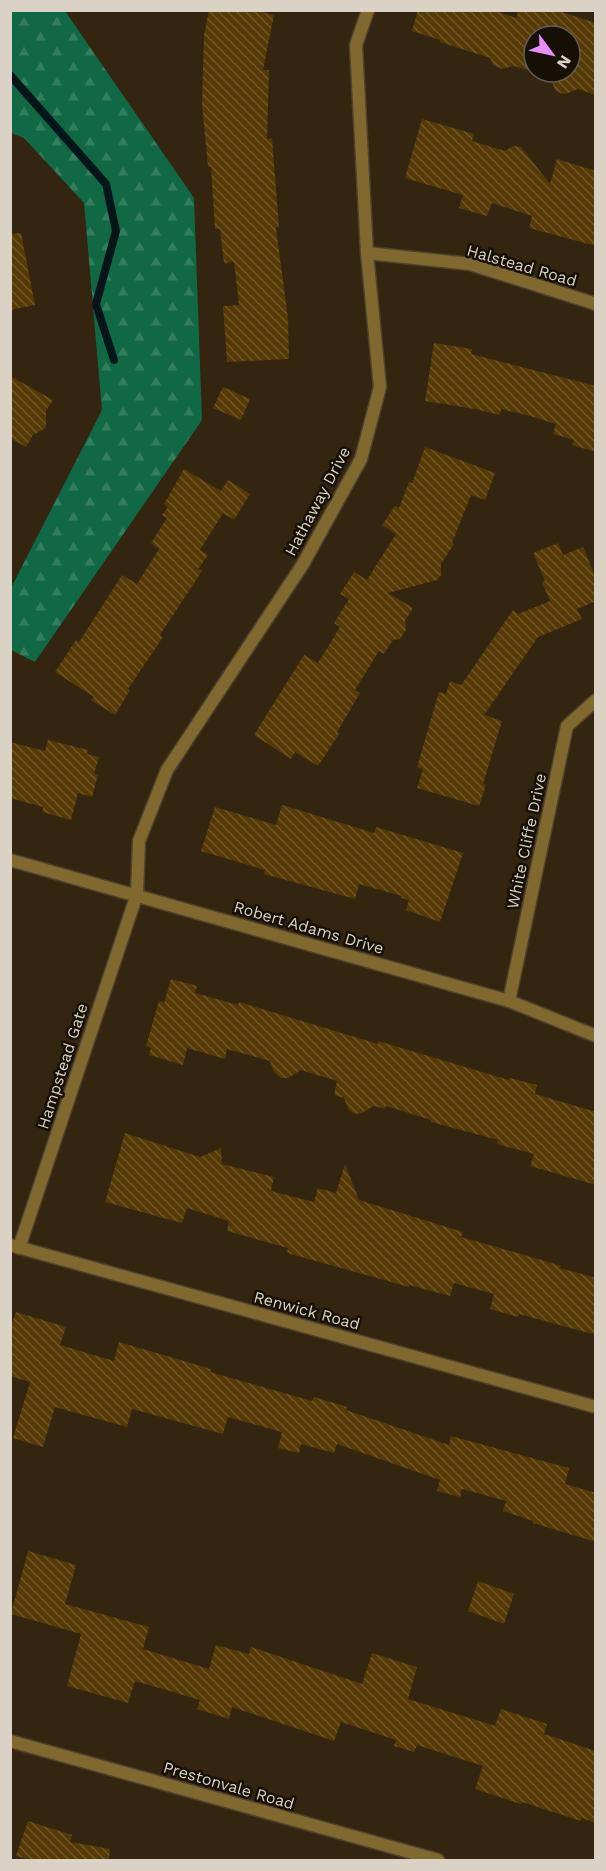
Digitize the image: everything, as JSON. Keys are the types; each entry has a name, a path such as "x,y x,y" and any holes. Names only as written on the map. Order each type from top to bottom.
{"street":[{"name":"Hathaway Drive","path":"137,894 139,841 167,770 303,564 361,459 380,387 368,253 356,45 368,10"},
{"name":"Halstead Road","path":"368,253 470,264 596,304"},
{"name":"White Cliffe Drive","path":"508,1001 567,726 596,700"},
{"name":"Robert Adams Drive","path":"10,860 137,894 508,1001 596,1035"},
{"name":"Hampstead Gate","path":"15,1247 137,894"},
{"name":"Renwick Road","path":"15,1247 596,1407"},
{"name":"Prestonvale Road","path":"10,1741 438,1860"}],"green space":[{"path":"11,10 65,11 194,198 202,420 35,662 11,650 11,588 102,410 84,203 24,138 11,133"}],"building":[{"path":"209,10 254,10 274,15 263,70 269,70 267,139 272,138 279,227 276,228 288,318 289,359 227,362 223,306 239,305 234,262 224,263 220,229 215,229 211,167 208,167 202,104 204,35"},
{"path":"418,10 493,10 516,18 519,10 555,10 596,23 596,95 578,89 566,94 560,93 555,90 553,84 582,84 582,24 522,24 522,68 514,66 502,69 493,65 490,58 412,31"},
{"path":"422,119 474,134 472,141 505,151 513,146 521,147 550,184 557,159 596,171 596,246 529,228 532,216 492,203 487,216 459,208 463,195 405,178"},
{"path":"21,233 35,305 10,310 10,234"},
{"path":"434,343 472,349 471,354 596,386 596,452 572,445 574,440 553,434 556,424 530,416 501,409 500,415 425,401"},
{"path":"10,376 53,400 46,411 46,428 33,435 26,447 10,438"},
{"path":"223,387 250,399 241,420 213,408"},
{"path":"425,447 495,473 485,500 471,495 452,543 454,544 441,564 441,575 437,580 388,593 413,608 405,621 406,630 400,639 393,640 384,654 379,651 355,690 360,693 337,732 339,734 318,766 295,752 291,759 254,735 304,655 318,663 340,627 334,623 349,599 340,594 354,572 367,580 396,534 382,525 395,506 399,508 409,482 412,483"},
{"path":"184,469 221,491 228,480 250,494 234,520 223,513 200,550 208,555 198,569 202,571 160,635 163,637 128,689 130,690 115,715 91,700 94,697 55,672 76,640 79,642 122,575 137,584 159,549 151,543 167,518 162,515 168,507 164,504"},
{"path":"558,543 563,555 583,547 596,578 596,601 577,609 582,619 538,637 484,715 502,721 483,784 486,785 479,806 417,788 423,769 417,767 439,692 446,694 450,681 461,685 513,610 518,614 550,601 542,582 545,581 533,553"},
{"path":"48,740 88,750 87,754 99,757 94,774 98,775 92,797 78,793 71,820 42,812 43,807 10,798 10,742 45,751"},
{"path":"282,805 374,833 376,827 463,853 440,922 406,910 409,900 401,898 402,896 359,884 355,899 264,874 265,870 201,851 215,807 276,825"},
{"path":"171,979 197,986 195,993 238,1005 239,1002 378,1044 378,1041 509,1080 510,1078 537,1085 535,1094 596,1112 596,1185 530,1166 534,1154 497,1144 498,1140 431,1122 431,1120 386,1106 385,1109 374,1106 355,1114 349,1110 344,1098 334,1095 337,1081 301,1070 288,1078 281,1078 274,1072 270,1061 227,1049 225,1059 187,1048 183,1065 149,1055 151,1048 146,1046 159,1001 164,1003"},
{"path":"125,1133 200,1157 221,1148 222,1164 274,1177 271,1191 314,1202 318,1188 336,1193 345,1164 359,1200 463,1232 461,1237 596,1278 596,1335 519,1314 518,1317 490,1309 494,1294 454,1283 450,1296 287,1253 288,1248 227,1231 229,1221 187,1208 182,1223 105,1202"},
{"path":"16,1312 66,1327 60,1345 114,1361 119,1342 211,1369 210,1372 312,1401 314,1397 347,1407 346,1410 449,1445 451,1436 569,1468 565,1484 596,1493 596,1542 533,1523 533,1521 503,1511 506,1501 462,1489 460,1497 437,1491 440,1480 337,1444 334,1453 301,1444 299,1453 278,1448 282,1432 228,1417 223,1434 132,1409 127,1427 55,1407 43,1447 13,1438 30,1382 10,1376 10,1329"},
{"path":"28,1551 76,1565 65,1604 149,1627 143,1649 209,1669 216,1645 249,1654 251,1647 362,1684 372,1653 417,1667 408,1699 495,1726 501,1709 547,1724 544,1734 596,1751 596,1823 582,1818 581,1821 475,1789 483,1766 417,1745 414,1752 394,1746 396,1740 341,1722 334,1741 232,1707 229,1719 197,1709 200,1700 135,1681 128,1703 67,1686 81,1634 11,1614"},
{"path":"478,1581 514,1594 504,1624 468,1611"},
{"path":"28,1821 72,1835 70,1842 110,1849 109,1860 31,1860 16,1856"}],"waterway":[{"path":"10,75 106,184 116,231 96,304 114,360"}]}
